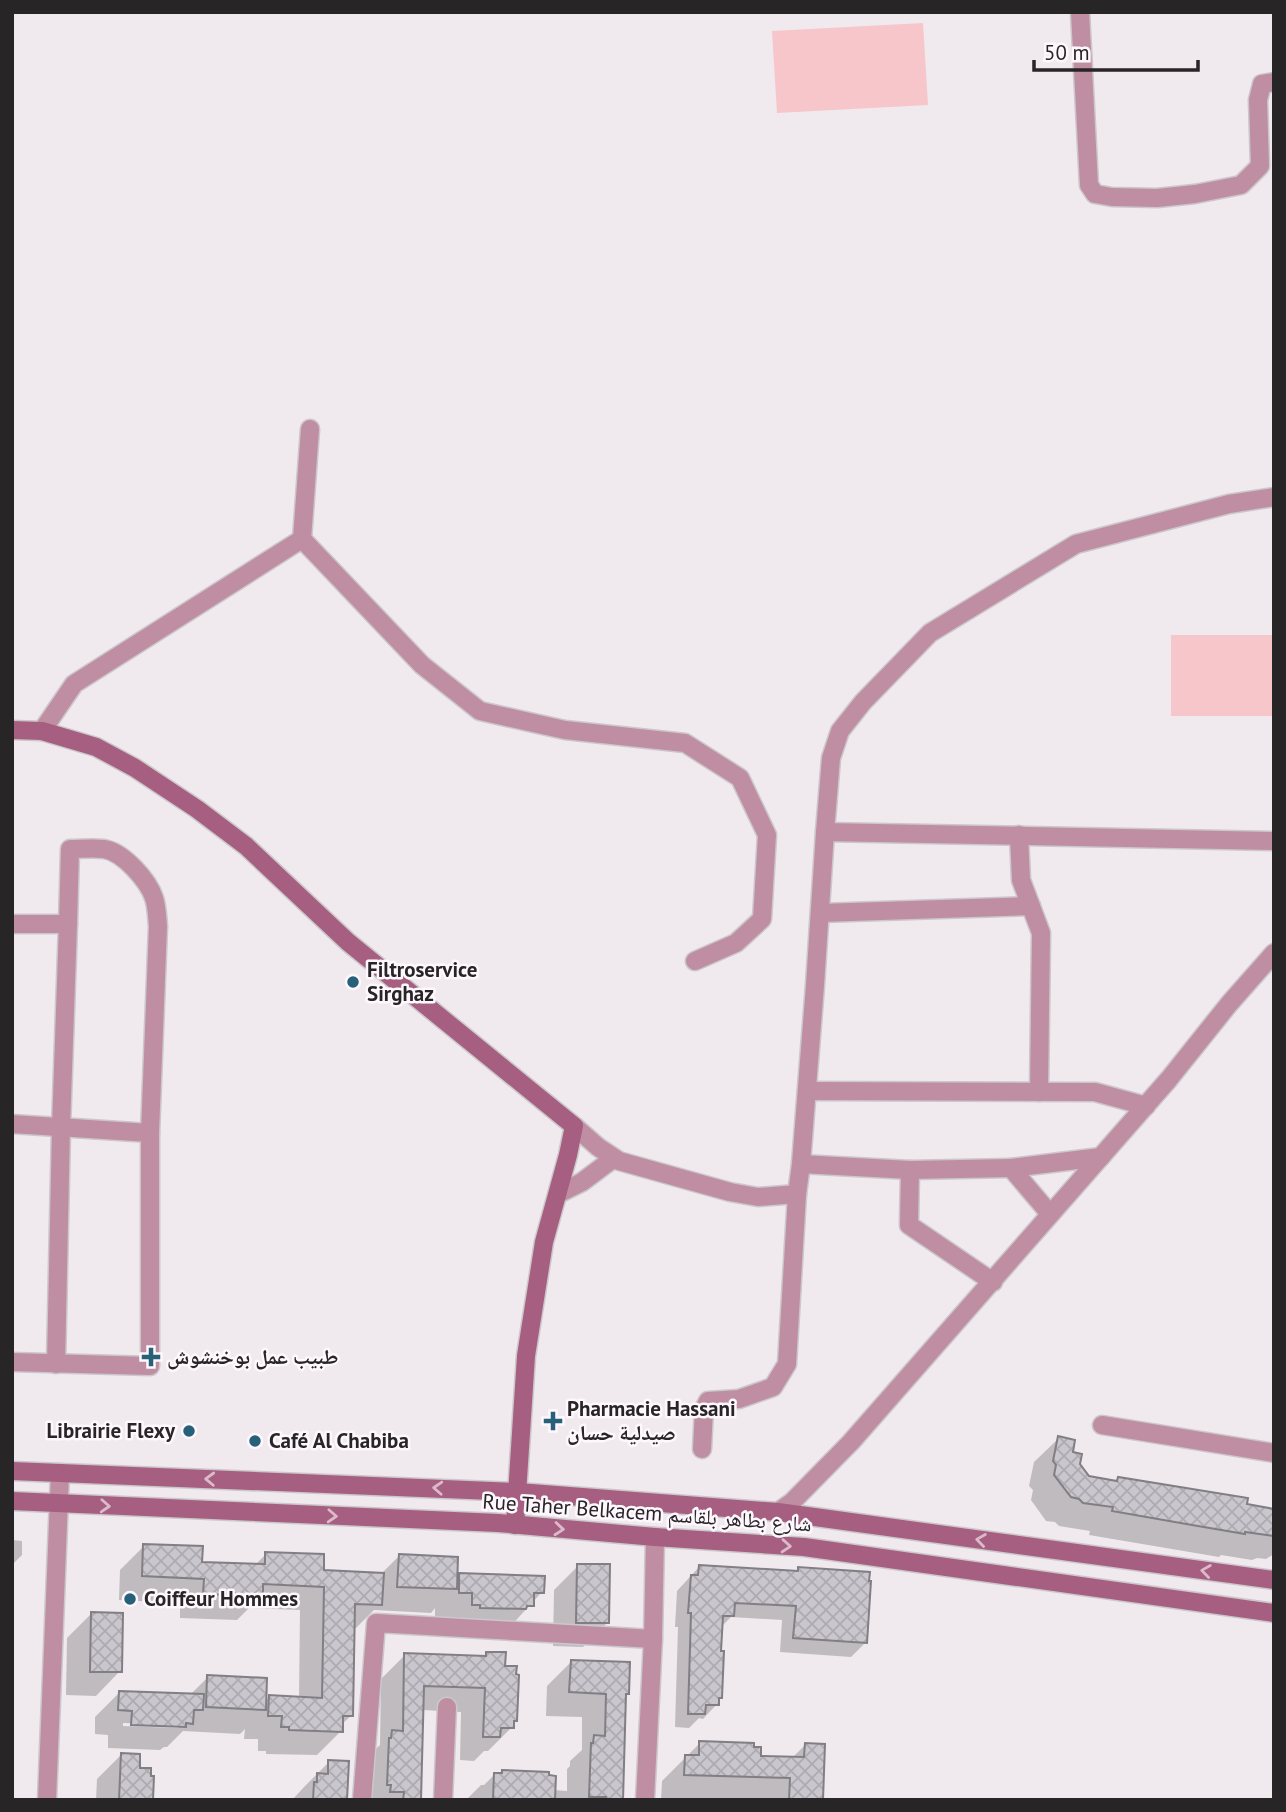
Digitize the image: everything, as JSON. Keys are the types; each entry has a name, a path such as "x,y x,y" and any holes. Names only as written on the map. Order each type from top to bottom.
{"main road":[{"path":"12,730 42,731 96,747 135,768 197,809 246,846 348,942 575,1126 544,1242 526,1356 515,1525"},
{"name":"Rue Taher Belkacem شارع بطاهر بلقاسم","path":"12,1471 518,1492 778,1512 1274,1580"},
{"name":"Rue Taher Belkacem شارع بطاهر بلقاسم","path":"12,1501 515,1525 804,1547 1274,1613"}],"street":[{"path":"1080,12 1089,185 1095,194 1157,198 1195,194 1241,184 1267,170 1258,100 1262,84 1274,82"},
{"path":"310,429 302,539 422,665 480,711 565,730 685,743 740,778 767,835 762,919 736,943 695,961"},
{"path":"702,1449 704,1409 708,1401 739,1399 773,1387 787,1364 797,1194 831,758 840,731 863,702 930,633 1076,544 1229,504 1274,497"},
{"path":"42,731 74,684 302,539"},
{"path":"825,832 1274,841"},
{"path":"1019,835 1021,880 1041,933 1039,1092"},
{"path":"12,1362 56,1364 150,1366 150,1133 158,926 153,894 137,872 115,853 104,849 70,849 56,1364"},
{"path":"820,913 1031,906"},
{"path":"12,924 68,924"},
{"path":"778,1512 792,1502 851,1442 993,1282 1274,953"},
{"path":"807,1091 1095,1093 1146,1106"},
{"path":"12,1124 150,1133"},
{"path":"575,1126 598,1147 619,1161 730,1192 758,1197 797,1194"},
{"path":"801,1164 910,1170 1011,1168 1101,1157"},
{"path":"558,1195 582,1182 614,1158"},
{"path":"1011,1168 1050,1214"},
{"path":"910,1170 909,1225 993,1282"},
{"path":"1102,1425 1274,1453"},
{"path":"47,1800 60,1473"},
{"path":"645,1800 655,1537"},
{"path":"362,1800 376,1623 653,1639"},
{"path":"443,1800 447,1707"}],"shaded area":[{"path":"923,23 928,105 777,113 772,31"},
{"path":"1171,635 1274,635 1274,716 1171,716"}],"building":[{"path":"1058,1436 1075,1440 1073,1452 1082,1454 1080,1464 1089,1476 1117,1481 1118,1477 1248,1498 1247,1504 1274,1509 1274,1536 1192,1525 1112,1511 1113,1507 1083,1503 1071,1497 1054,1475 1056,1465 1053,1461"},
{"path":"143,1544 203,1546 202,1562 265,1564 265,1552 324,1554 324,1570 384,1573 382,1605 355,1604 353,1716 343,1716 343,1732 289,1730 289,1727 281,1727 282,1716 268,1716 269,1695 322,1698 324,1587 263,1584 263,1596 203,1594 204,1579 142,1576"},
{"path":"399,1554 458,1557 457,1589 397,1587"},
{"path":"577,1564 610,1564 609,1623 576,1623"},
{"path":"699,1565 870,1572 867,1643 793,1638 796,1606 735,1603 734,1616 723,1616 722,1698 719,1698 719,1705 706,1705 705,1714 688,1714 691,1613 688,1613 691,1575 698,1575"},
{"path":"459,1573 545,1576 544,1593 534,1593 534,1606 527,1606 526,1609 480,1608 480,1605 472,1605 472,1593 459,1593"},
{"path":"91,1612 123,1613 122,1672 90,1672"},
{"path":"486,1652 506,1652 505,1666 517,1666 517,1721 514,1721 514,1728 501,1728 500,1737 483,1737 485,1688 424,1686 421,1800 403,1800 404,1792 390,1792 391,1785 387,1785 389,1738 392,1730 403,1731 404,1653 486,1656"},
{"path":"571,1660 630,1662 629,1694 626,1694 623,1800 589,1797 591,1743 594,1735 605,1736 606,1694 569,1692"},
{"path":"207,1675 267,1678 266,1710 206,1707"},
{"path":"119,1691 204,1694 203,1710 194,1710 193,1724 186,1723 186,1727 131,1725 132,1711 118,1710"},
{"path":"699,1741 754,1743 754,1747 761,1747 761,1756 804,1757 805,1743 825,1744 823,1800 789,1800 790,1778 684,1775 685,1755 699,1755"},
{"path":"121,1753 140,1754 140,1768 151,1768 151,1776 154,1776 153,1800 119,1800"},
{"path":"328,1760 349,1761 347,1800 313,1800 317,1773 328,1774"},
{"path":"502,1770 549,1772 549,1775 556,1776 555,1800 493,1800 494,1773 502,1773"}],"place":[{"name":"Filtroservice Sirghaz","path":"353,982"},
{"name":"طبيب عمل بوخنشوش","path":"151,1357"},
{"name":"Pharmacie Hassani صيدلية حسان","path":"553,1421"},
{"name":"Librairie Flexy","path":"189,1431"},
{"name":"Café Al Chabiba","path":"255,1441"},
{"name":"Coiffeur Hommes","path":"130,1599"}]}
